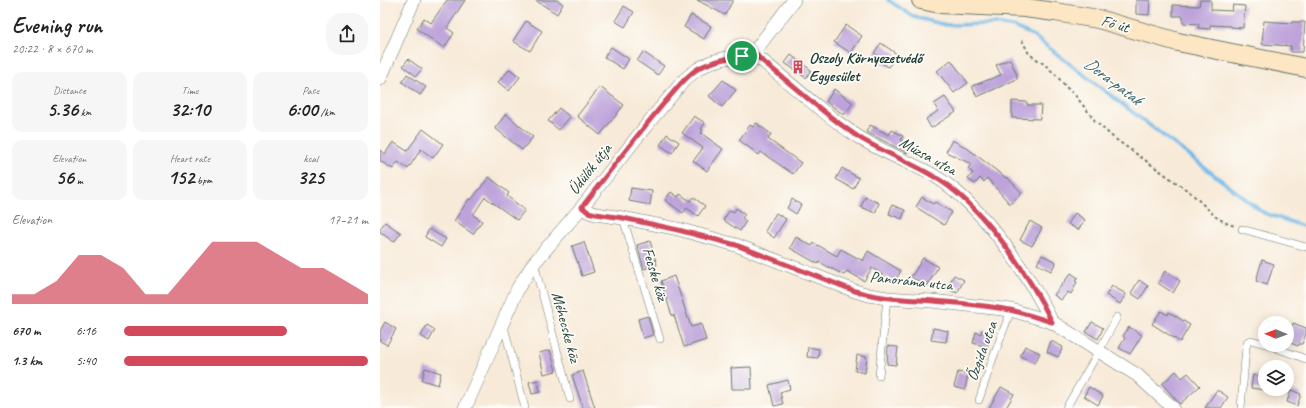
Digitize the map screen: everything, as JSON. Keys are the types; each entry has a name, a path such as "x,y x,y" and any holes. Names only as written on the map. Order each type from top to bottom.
{"main road":[{"name":"Fő út","path":"921,0 940,4 1025,8 1098,19 1178,42 1306,68"}],"street":[{"path":"380,79 414,0"},
{"path":"754,52 794,0"},
{"name":"Üdülők útja","path":"465,408 502,321 518,288 534,263 582,207 648,122 685,79 698,69 711,62 754,52"},
{"name":"Múzsa utca","path":"754,52 760,59 819,108 860,137 895,157 934,176 961,196 993,230 1041,300 1052,322"},
{"name":"Panoráma utca","path":"582,207 588,212 596,214 623,218 678,230 736,245 869,295 1011,310 1052,322 1137,375 1173,408"}],"lane":[{"name":"Fecske köz","path":"623,218 660,339"},
{"path":"1242,229 1306,248"},
{"name":"Méhecske köz","path":"534,263 570,399"},
{"path":"879,376 887,298"},
{"name":"Őzgida utca","path":"979,400 1011,310"},
{"path":"1066,408 1117,317"},
{"path":"502,321 525,408"},
{"path":"1241,408 1246,347 1248,341 1251,340 1258,342"},
{"path":"1287,352 1306,359"}],"path":[{"path":"1022,40 1029,54 1044,64 1056,75 1075,95 1100,126 1114,138 1191,193 1216,217 1228,224 1242,229"}],"building":[{"path":"447,0 465,0 447,28 454,33 444,48 417,29 424,18 431,23"},
{"path":"535,0 557,0 563,4 557,14"},
{"path":"697,0 733,0 725,15"},
{"path":"1136,0 1150,0 1149,15 1136,14"},
{"path":"1200,0 1211,0 1211,10 1232,11 1233,5 1245,6 1243,28 1210,25 1210,29 1198,28 1199,24 1183,23 1183,16 1173,16 1173,5 1199,6"},
{"path":"624,6 634,12 625,27 615,21"},
{"path":"691,15 711,26 704,39 684,27"},
{"path":"526,21 542,31 530,51 513,41"},
{"path":"1264,21 1292,23 1305,22 1303,52 1291,52 1291,46 1262,44"},
{"path":"846,25 862,36 851,53 834,42"},
{"path":"881,43 898,55 888,67 878,60 880,57 874,53"},
{"path":"611,47 629,59 623,69 604,57"},
{"path":"643,52 664,66 658,75 637,61"},
{"name":"Oszoly Környezetvédő Egyesület","path":"791,55 811,70 806,78 785,63"},
{"path":"408,59 422,69 416,76 403,66"},
{"path":"1010,59 1017,75 1017,79 977,97 972,86 1001,75 996,65"},
{"path":"951,60 968,83 954,93 937,71"},
{"path":"510,69 520,77 509,91 498,82"},
{"path":"407,74 426,87 420,95 402,82"},
{"path":"723,80 736,90 722,107 709,96"},
{"path":"600,87 624,105 600,135 577,116"},
{"path":"834,89 853,103 844,115 826,102"},
{"path":"945,97 956,112 931,128 926,119 938,111 934,104"},
{"path":"1012,101 1027,102 1027,105 1041,105 1040,119 1012,118"},
{"path":"559,108 570,117 559,130 548,121"},
{"path":"506,114 533,137 522,150 495,128"},
{"path":"694,116 705,123 701,129 703,130 701,133 723,149 707,171 693,161 703,148 682,133"},
{"path":"756,123 771,134 768,139 801,163 793,174 761,152 759,155 739,140 750,125 753,127"},
{"path":"870,125 889,135 892,130 903,136 901,140 911,146 907,153 866,132"},
{"path":"423,129 443,144 433,158 421,149 408,169 398,162 393,169 380,161 380,150 385,154 393,142 407,151"},
{"path":"667,134 679,142 672,153 660,145"},
{"path":"952,140 967,148 1006,178 1007,177 1022,193 1010,204 987,178 984,182 980,178 975,184 968,179 973,173 968,169 971,164 946,152"},
{"path":"842,168 859,178 853,189 836,179"},
{"path":"489,177 509,193 507,196 525,210 517,220 485,197 473,215 482,221 473,234 454,221 469,199 471,200"},
{"path":"631,188 652,191 650,205 629,201"},
{"path":"671,192 678,197 680,194 690,201 693,197 705,206 698,216 687,208 683,213 665,200"},
{"path":"865,197 879,203 875,213 861,207"},
{"path":"922,197 933,204 935,202 952,212 944,225 916,207"},
{"path":"792,199 801,205 796,214 787,208"},
{"path":"892,205 905,210 902,219 889,214"},
{"path":"736,208 745,214 742,218 746,221 740,231 723,220 730,210 734,212"},
{"path":"776,213 786,219 774,238 765,231"},
{"path":"1075,213 1085,220 1078,230 1068,224"},
{"path":"1030,221 1042,228 1032,246 1020,240"},
{"path":"385,222 401,233 394,242 380,232 380,229"},
{"path":"429,229 446,239 441,247 425,237"},
{"path":"796,237 812,246 814,243 837,256 841,249 863,261 868,251 901,271 894,282 872,268 864,281 847,271 844,275 819,262 818,264 790,248"},
{"path":"650,241 657,265 644,269 637,245"},
{"path":"584,242 594,272 582,276 572,246"},
{"path":"1042,255 1056,262 1051,271 1037,264"},
{"path":"923,258 938,267 927,286 911,277"},
{"path":"1262,260 1274,264 1267,285 1256,281"},
{"path":"1165,271 1180,281 1173,293 1158,283"},
{"path":"1071,273 1078,278 1075,281 1077,282 1071,294 1068,292 1061,300 1054,295"},
{"path":"954,275 964,280 957,293 947,288"},
{"path":"674,276 691,327 701,324 706,340 684,347 661,281"},
{"path":"1139,280 1148,286 1140,299 1131,293"},
{"path":"1112,286 1126,294 1120,304 1106,295"},
{"path":"1161,311 1168,315 1169,312 1190,325 1180,342 1152,324"},
{"path":"648,316 653,335 643,338 638,319"},
{"path":"385,322 396,329 387,345 380,341 380,331"},
{"path":"1092,322 1103,328 1098,339 1086,332"},
{"path":"1294,323 1306,328 1306,334 1302,344 1299,344 1298,346 1294,344"},
{"path":"427,325 435,330 429,341 421,336"},
{"path":"1129,327 1142,335 1130,354 1119,348 1125,338 1123,336"},
{"path":"933,328 948,331 946,342 931,340"},
{"path":"982,330 992,333 987,347 973,343 976,332 981,334"},
{"path":"1051,341 1063,347 1058,357 1047,352"},
{"path":"888,346 898,347 896,365 887,364"},
{"path":"1025,346 1040,353 1035,363 1020,356"},
{"path":"808,347 819,349 818,358 807,357"},
{"path":"550,350 556,371 544,374 539,353"},
{"path":"857,355 867,357 865,373 855,371"},
{"path":"751,367 752,389 732,389 731,368"},
{"path":"425,368 441,373 438,385 422,380"},
{"path":"583,371 595,408 583,408 572,375"},
{"path":"1176,371 1182,378 1188,373 1200,386 1180,404 1162,384"},
{"path":"958,372 968,374 965,390 954,387"},
{"path":"1253,375 1258,376 1258,389 1251,388"},
{"path":"538,380 540,392 532,394 529,382"},
{"path":"788,380 790,389 780,392 783,404 774,406 769,385"},
{"path":"1001,387 1014,394 1006,408 989,408"},
{"path":"1089,387 1103,396 1098,405 1084,396"},
{"path":"1216,391 1219,391 1228,397 1221,408 1205,408"},
{"path":"1294,391 1301,394 1297,406 1287,402 1289,396 1294,396"}],"waterway":[{"name":"Dera-patak","path":"888,0 914,17 946,25 996,24 1014,27 1032,35 1264,213 1306,227"}],"place":[{"name":"Oszoly Környezetvédő Egyesület","path":"798,67"}],"route":[{"path":"754,52 760,59 819,108 860,137 877,148 934,176 961,196 993,230 1041,300 1052,322 1011,310 869,295 736,245 678,230 623,218 596,214 588,212 582,207 648,122 685,79 698,69 711,62 742,56 754,52"}]}
